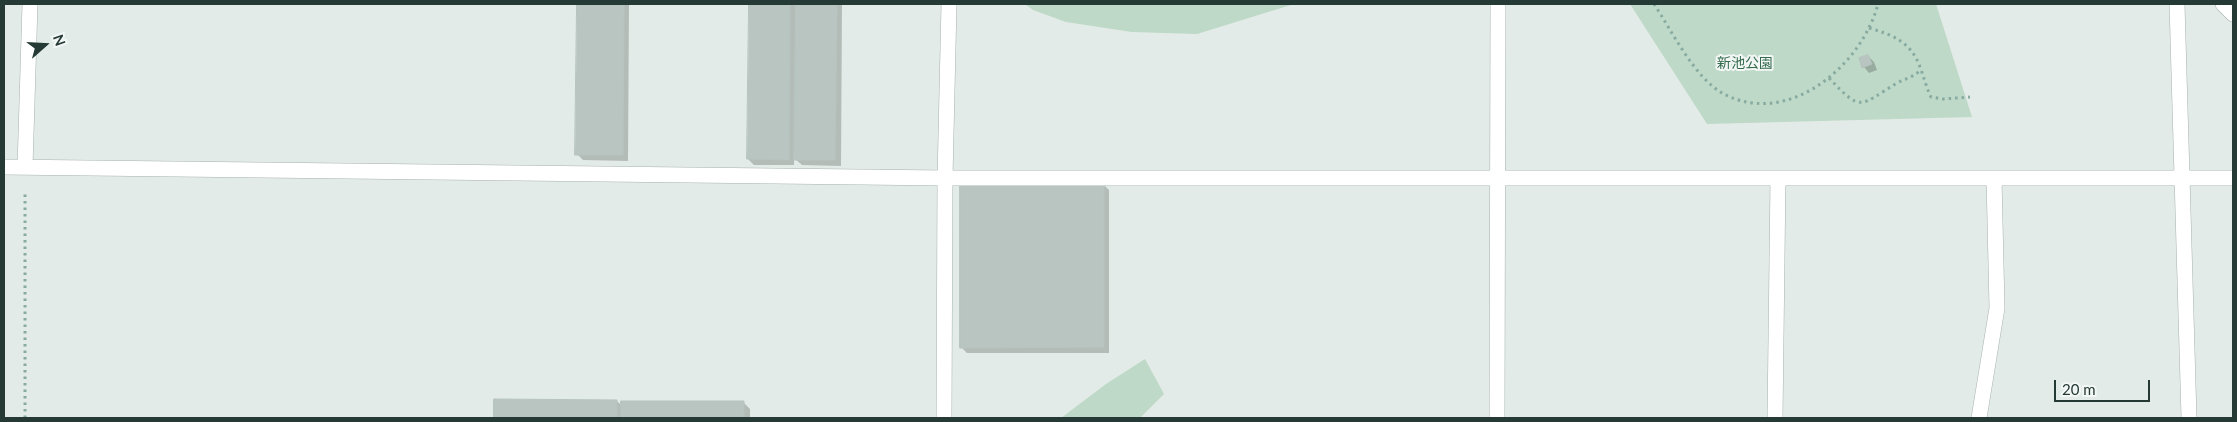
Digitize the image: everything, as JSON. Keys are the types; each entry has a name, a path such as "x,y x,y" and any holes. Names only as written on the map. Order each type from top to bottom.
{"street":[{"path":"25,167 30,4"},
{"path":"944,418 945,178 949,4"},
{"path":"1497,418 1498,4"},
{"path":"2177,4 2189,418"},
{"path":"2223,4 2233,14"},
{"path":"4,167 945,178 2233,178"},
{"path":"1775,418 1778,178"},
{"path":"1979,418 1997,308 1994,178"}],"path":[{"path":"1654,4 1689,58 1706,79 1723,94 1743,102 1764,103 1789,100 1810,90 1845,64 1869,28 1878,4"},
{"path":"1869,28 1892,34 1913,51 1931,97 1943,99 1970,97"},
{"path":"1828,78 1849,99 1857,103 1872,100 1901,81 1917,74 1921,68"},
{"path":"25,167 25,418"}],"green space":[{"path":"1025,4 1294,4 1197,34 1132,32 1066,22 1033,10"},
{"name":"新池公園","path":"1630,4 1936,4 1972,117 1707,124"},
{"path":"1145,359 1164,394 1140,418 1061,418 1106,384"}],"building":[{"path":"577,4 624,4 623,155 575,155"},
{"path":"749,4 790,4 789,160 747,159"},
{"path":"796,4 837,4 835,160 794,160"},
{"path":"1868,55 1872,64 1862,68 1859,58"},
{"path":"960,183 1104,183 1104,347 960,348"},
{"path":"494,399 617,400 617,418 494,418"},
{"path":"621,401 744,401 744,418 621,418"}]}
